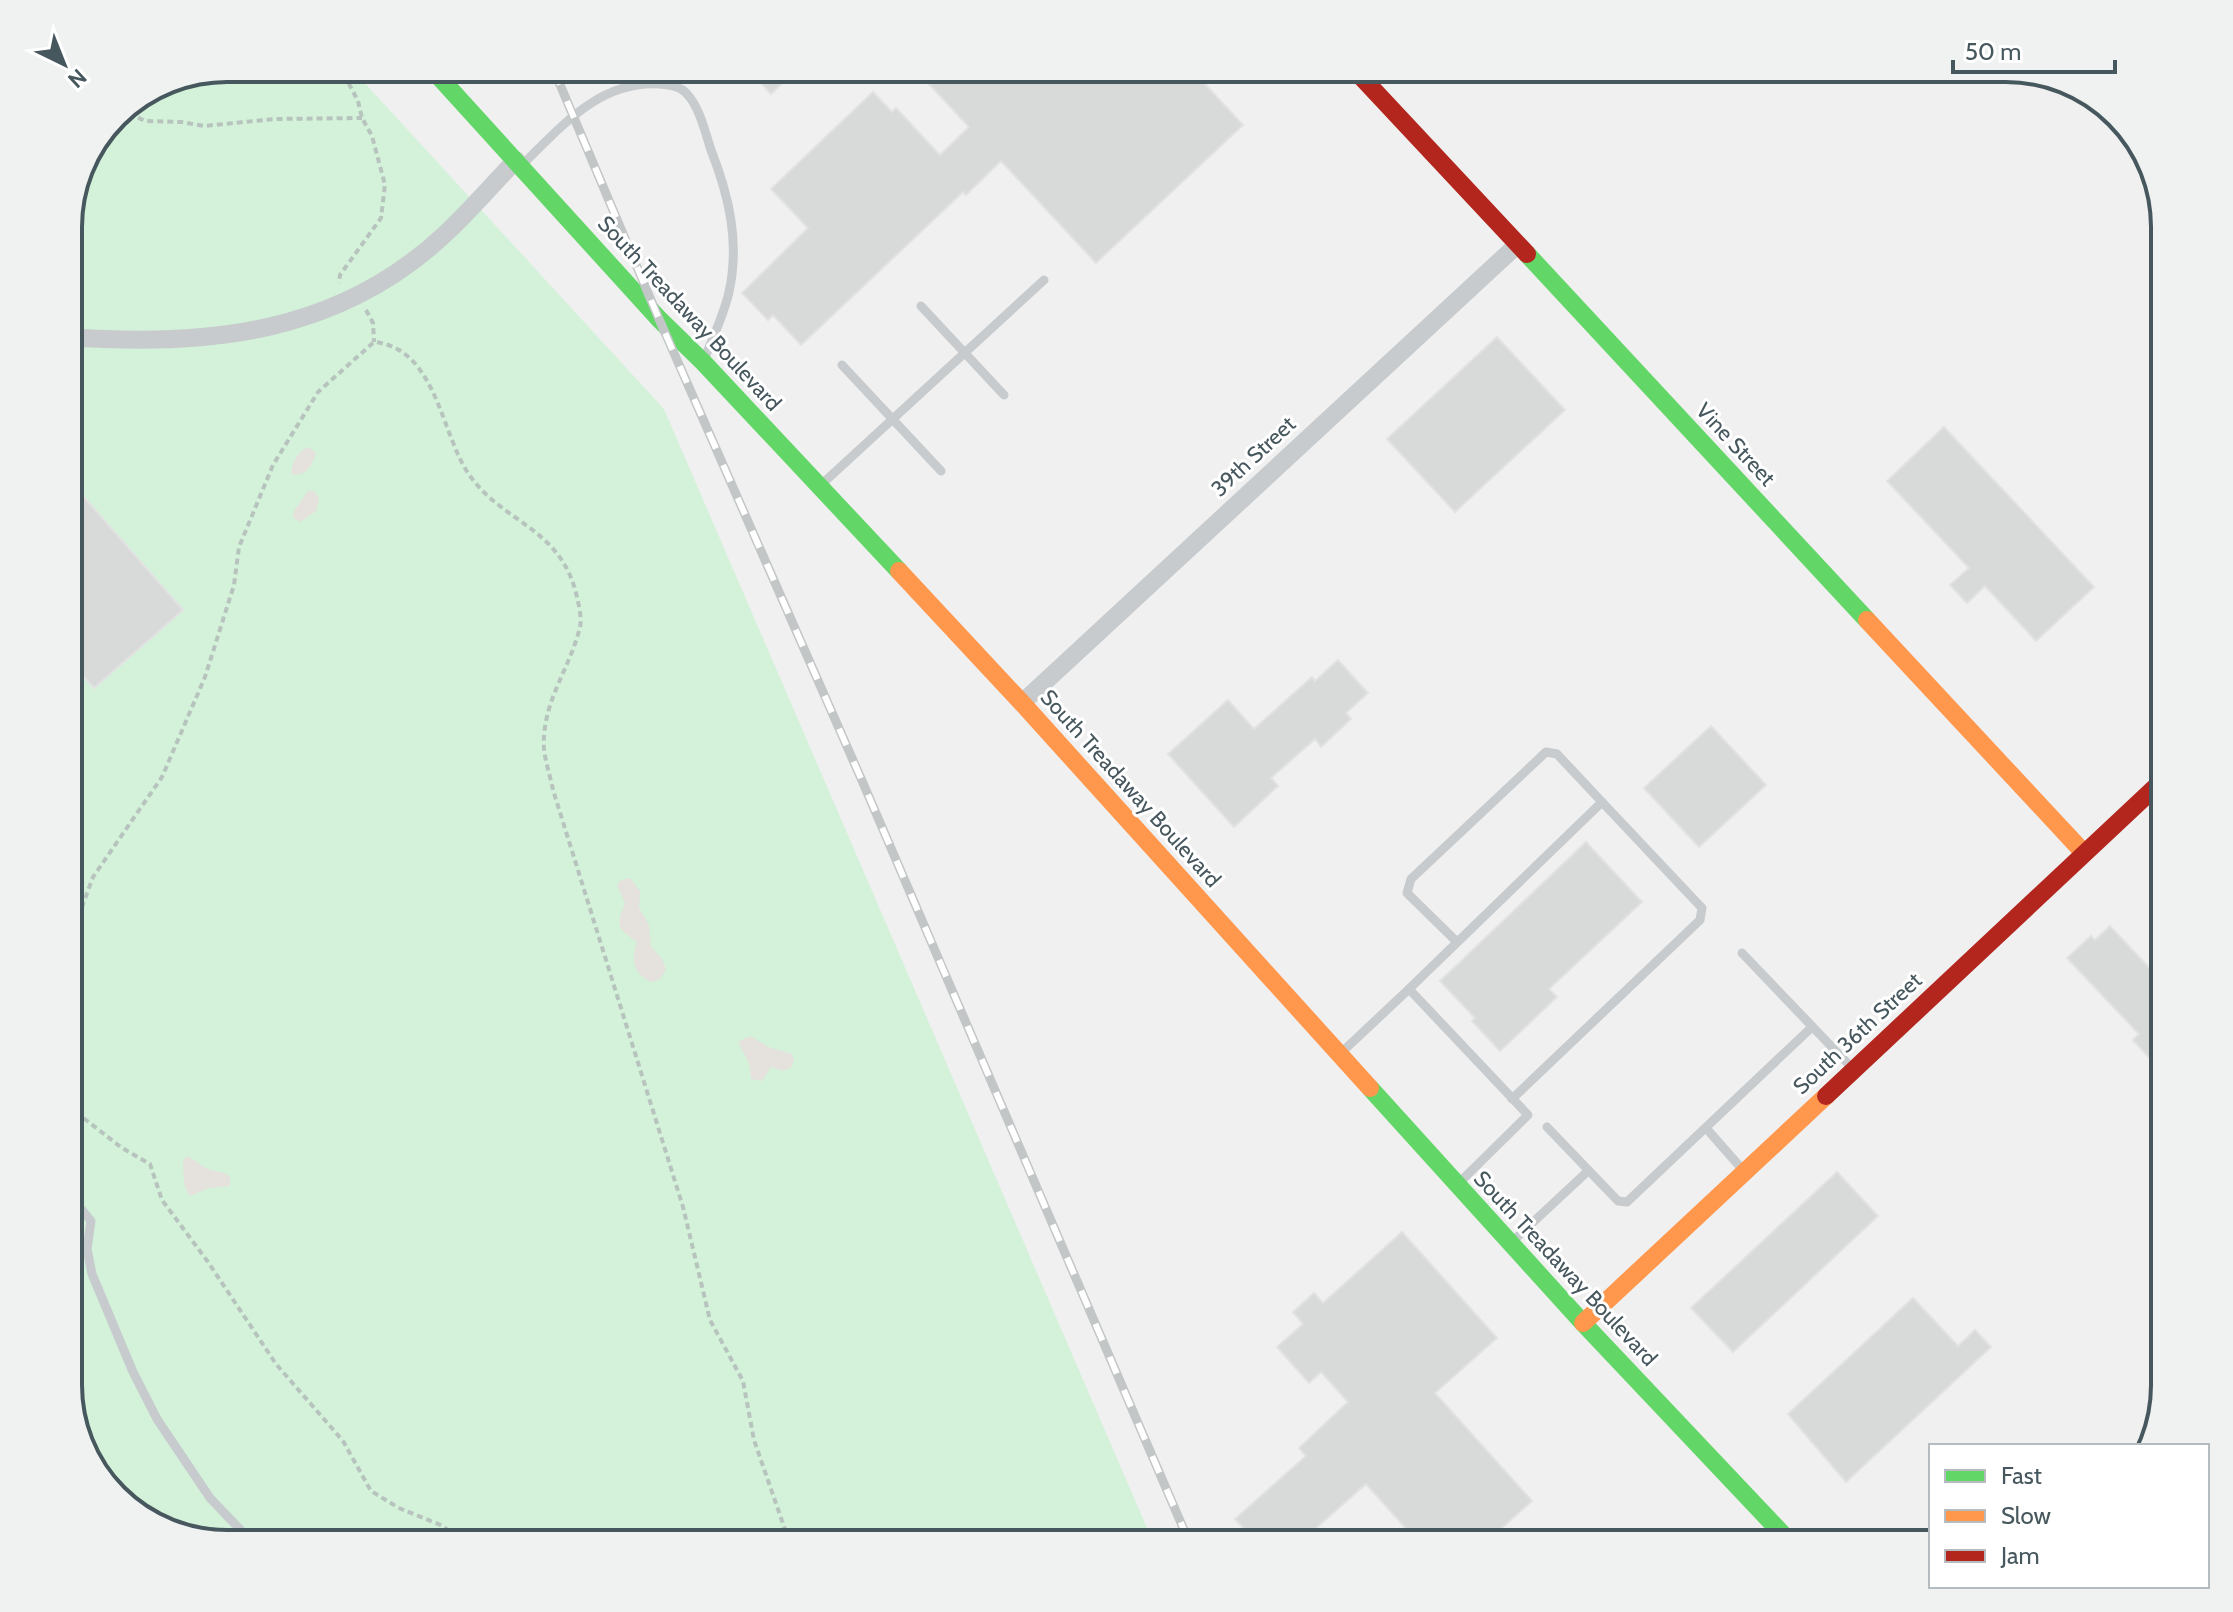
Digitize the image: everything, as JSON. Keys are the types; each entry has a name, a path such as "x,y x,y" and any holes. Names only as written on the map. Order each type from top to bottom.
{"main road":[{"name":"South Treadaway Boulevard","path":"444,82 659,319 703,362 1022,703 1583,1323 1779,1530"},
{"name":"Vine Street","path":"1366,82 2084,853"},
{"name":"South 36th Street","path":"1583,1323 2151,791"}],"street":[{"path":"82,338 173,341 262,330 339,306 390,277 443,236 518,163"},
{"name":"39th Street","path":"1022,703 1517,245"}],"lane":[{"path":"518,163 573,115 608,92 650,83 684,90 696,109 715,159 729,201 732,222 733,258 729,296 703,362"},
{"path":"819,486 1044,280"},
{"path":"921,306 1004,395"},
{"path":"842,365 941,471"},
{"path":"1457,942 1407,893 1411,879 1546,752 1557,754 1702,908 1700,920 1512,1099"},
{"path":"1340,1054 1602,802"},
{"path":"1742,953 1853,1070"},
{"path":"1409,989 1528,1115 1457,1184"},
{"path":"1547,1127 1618,1201 1627,1202 1812,1027"},
{"path":"1706,1128 1745,1171"},
{"path":"1511,1243 1588,1171"},
{"path":"82,1210 91,1221 87,1249 92,1274 133,1372 157,1419 210,1498 241,1530"}],"path":[{"path":"338,285 340,275 381,218 385,185 372,136 348,82"},
{"path":"134,116 145,121 204,126 274,119 362,118"},
{"path":"366,309 373,323 374,342"},
{"path":"82,907 93,877 162,777 205,677 234,585 239,547 273,465 318,392 374,342 388,344 414,361 438,400 467,473 494,501 557,551 577,595 581,625 555,689 543,738 553,790 683,1207 710,1320 743,1381 754,1440 785,1530"},
{"path":"82,1117 122,1148 150,1164 162,1200 276,1364 343,1441 371,1491 399,1508 447,1530"}],"green space":[{"path":"227,82 364,82 664,409 1148,1530 208,1529 163,1515 139,1500 118,1481 93,1441 82,1395 82,217 87,189 101,154 118,131 146,106 189,87"}],"sand":[{"path":"309,447 316,453 310,466 301,474 291,474 296,458"},
{"path":"308,491 314,491 319,498 316,511 300,522 293,517 294,511"},
{"path":"630,878 640,891 639,908 649,925 651,946 662,959 666,970 659,980 651,982 640,974 635,965 637,942 619,923 625,903 617,885 621,880"},
{"path":"750,1036 768,1047 792,1054 794,1060 791,1068 783,1071 771,1067 762,1081 751,1079 749,1063 738,1042"},
{"path":"187,1156 207,1169 230,1177 230,1186 209,1188 190,1196 184,1179 183,1161"}],"building":[{"path":"760,82 783,82 771,94"},
{"path":"927,82 1203,82 1243,125 1096,263 1001,161 966,195 963,192 801,345 773,315 768,320 742,293 808,228 771,189 873,92 892,112 896,108 940,155 969,127"},
{"path":"1497,337 1565,410 1455,512 1387,439"},
{"path":"1944,427 2094,587 2036,641 1985,586 1967,603 1950,585 1969,568 1887,481"},
{"path":"82,495 183,610 94,688 82,675"},
{"path":"1338,660 1368,693 1346,713 1351,719 1321,747 1315,739 1271,778 1278,786 1234,827 1168,754 1228,700 1254,729 1312,677 1315,681"},
{"path":"1711,726 1766,785 1699,847 1644,788"},
{"path":"1586,842 1642,902 1549,989 1557,997 1500,1051 1472,1021 1475,1018 1440,981"},
{"path":"2110,926 2151,970 2151,1060 2133,1040 2139,1034 2067,958 2091,936 2095,940"},
{"path":"1837,1172 1878,1216 1733,1352 1691,1308"},
{"path":"1402,1232 1497,1338 1435,1393 1532,1501 1500,1530 1407,1530 1366,1484 1314,1530 1245,1530 1235,1519 1306,1456 1299,1448 1348,1402 1321,1372 1309,1383 1277,1347 1303,1324 1293,1312 1314,1293 1323,1303"},
{"path":"1913,1298 1958,1346 1975,1330 1991,1347 1846,1482 1788,1414"}],"railway":[{"path":"559,82 1184,1530"}],"traffic: fast":[{"path":"444,82 659,319 899,571"},
{"path":"1527,254 1867,620"},
{"path":"1370,1088 1583,1323 1779,1530"}],"traffic: slow":[{"path":"899,571 1370,1088"},
{"path":"1867,620 2084,853"},
{"path":"1583,1323 1826,1096"}],"traffic: jam":[{"path":"1366,82 1527,254"},
{"path":"1826,1096 2151,791"}]}
